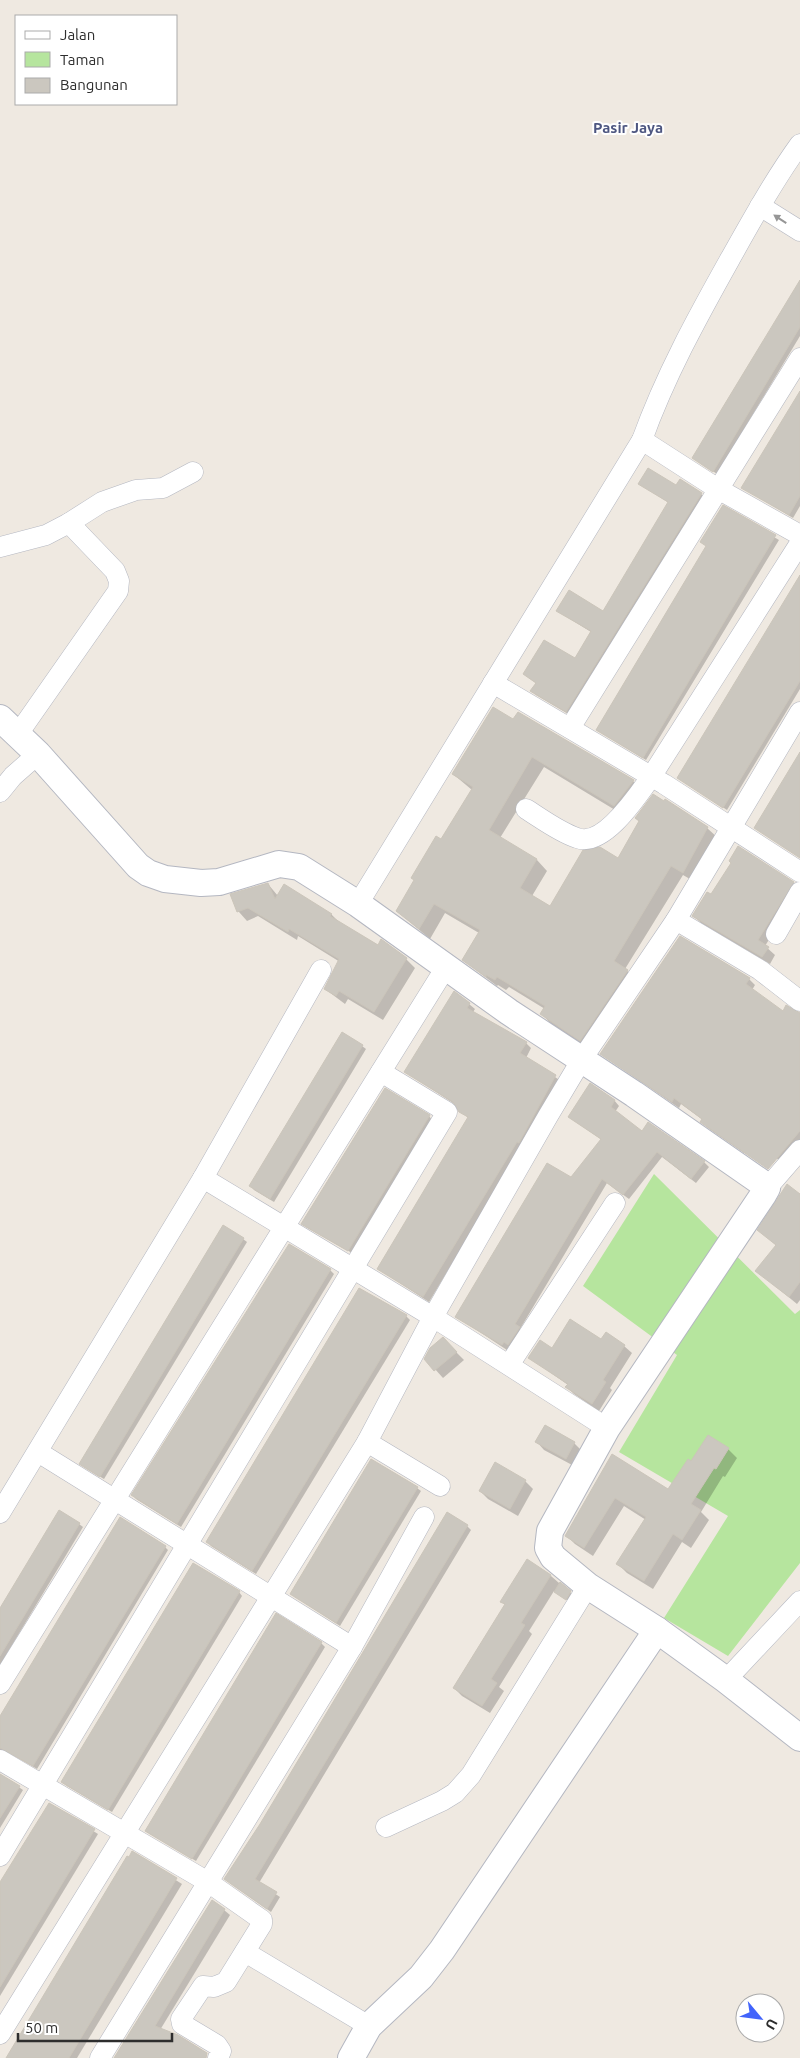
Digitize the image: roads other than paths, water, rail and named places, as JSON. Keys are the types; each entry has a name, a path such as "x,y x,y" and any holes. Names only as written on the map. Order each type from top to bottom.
{"street":[{"path":"358,904 642,440 657,397 690,331 760,206 797,154"},
{"path":"760,206 800,231"},
{"path":"570,728 800,358"},
{"path":"642,440 718,488 800,535"},
{"path":"0,547 46,535 102,502 136,490 163,488 192,472"},
{"path":"69,523 115,571 119,581 118,590 9,726 38,754 138,866 148,873 165,879 201,883 219,882 266,866 292,865 358,904 446,967 755,1178 766,1188"},
{"path":"526,809 579,839 593,838 605,831 624,814 651,777 800,543"},
{"path":"493,683 651,777 800,872"},
{"path":"0,2034 367,1442 433,1317 582,1059 676,920 800,712"},
{"path":"0,792 13,776 38,754"},
{"path":"776,934 800,892"},
{"path":"676,920 760,970 800,1001"},
{"path":"0,1684 446,967"},
{"path":"0,1513 203,1178 321,970"},
{"path":"0,1856 447,1112 381,1072"},
{"path":"800,1150 766,1188 607,1428 550,1531 548,1548 553,1557 588,1586 657,1630 726,1680 800,1738"},
{"path":"203,1178 433,1317 607,1428"},
{"path":"509,1365 615,1203"},
{"path":"367,1442 440,1486"},
{"path":"38,1452 114,1501 188,1544 352,1647"},
{"path":"100,2058 352,1647 424,1516"},
{"path":"386,1827 442,1801 455,1793 471,1775 588,1586"},
{"path":"726,1680 800,1601"},
{"path":"351,2058 369,2026 421,1978 442,1950 657,1630"},
{"path":"0,1760 208,1882 262,1920 262,1924 226,1982 214,1987 203,1986 181,2019 182,2024 217,2045 221,2051 218,2058"},
{"path":"245,1952 369,2026"}],"district":[{"name":"Pasir Jaya","path":"628,127"}]}
